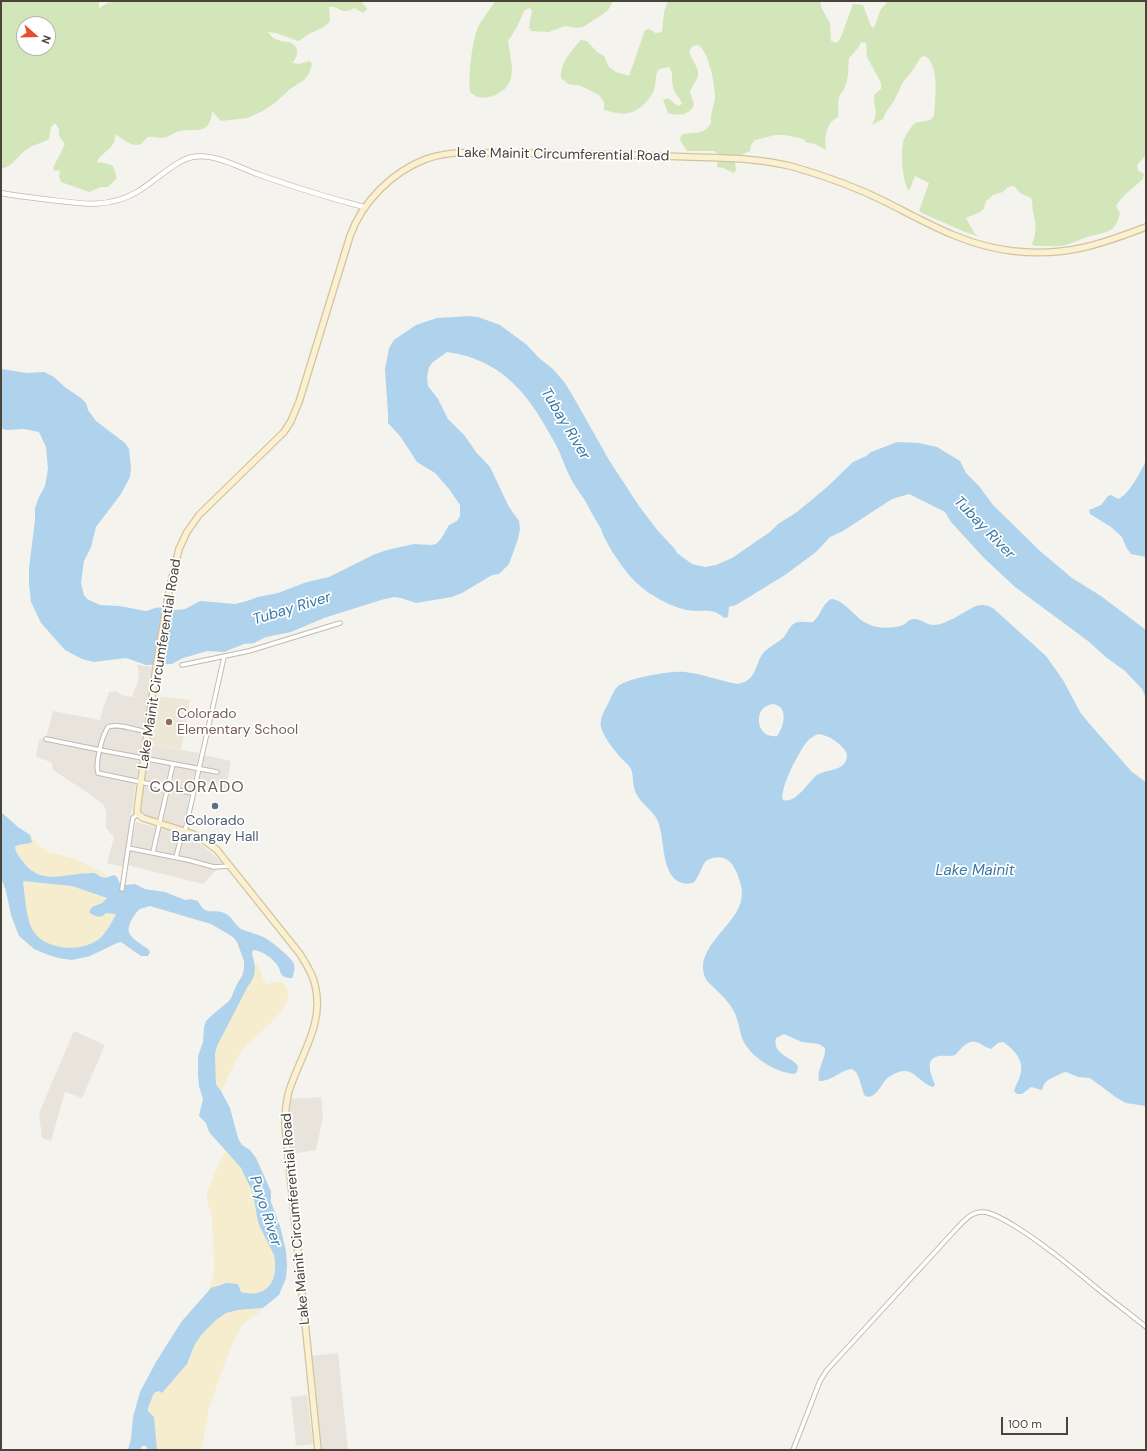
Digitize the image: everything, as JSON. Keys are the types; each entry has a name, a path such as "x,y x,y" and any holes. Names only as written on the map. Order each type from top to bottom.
{"main road":[{"name":"Lake Mainit Circumferential Road","path":"318,1450 285,1125 288,1093 313,1030 317,1007 317,991 312,975 300,954 217,850 201,838 184,830 146,820 138,814 137,807 156,668 169,591 179,549 192,524 199,515 275,442 291,421 299,402 353,226 364,207 381,188 398,175 421,162 442,155 471,152 627,155 740,158 781,164 838,181 857,189 886,202 940,231 977,243 1011,251 1034,253 1074,250 1102,243 1146,227"}],"street":[{"path":"1,193 68,203 110,203 138,192 184,160 194,156 201,156 219,160 283,183 364,207"},
{"path":"182,665 249,651 340,624"},
{"path":"176,857 184,830 224,657"},
{"path":"147,732 111,726 106,730 100,750 97,769 98,773 192,793"},
{"path":"46,739 217,772"},
{"path":"153,852 173,764"},
{"path":"122,889 133,818 138,814"},
{"path":"128,848 176,857 214,867 230,866"},
{"path":"793,1450 820,1381 827,1370 957,1228 973,1214 982,1212 996,1216 1032,1237 1056,1254 1075,1271 1146,1327"}],"shaded area":[{"path":"137,665 154,667 123,867 107,863 114,837 106,828 106,811 103,804 53,770 52,763 36,756 39,740 46,738 53,711 100,720 109,692 116,691 122,695 132,697 138,681 139,672"},
{"name":"Colorado Elementary School","path":"156,696 190,700 181,750 149,745"},
{"path":"149,745 199,753 183,827 139,814 138,808"},
{"path":"203,755 231,761 226,789 197,783"},
{"path":"136,822 184,834 201,844 223,863 203,884 127,865"},
{"path":"74,1031 105,1045 82,1098 65,1092 51,1141 42,1138 39,1113"},
{"path":"321,1097 323,1117 316,1150 290,1154 287,1128 289,1099"},
{"path":"338,1353 348,1450 320,1450 310,1356"},
{"path":"307,1395 313,1444 296,1446 291,1397"}],"green space":[{"path":"1,1 99,1 99,8 116,1 361,1 367,9 363,13 355,8 345,11 335,7 329,7 330,21 322,28 310,33 298,41 276,33 268,32 275,39 292,43 295,46 297,54 292,63 299,64 310,61 312,64 309,74 304,80 290,89 276,102 263,111 247,118 221,121 212,111 209,124 205,128 179,131 164,138 148,137 138,145 127,142 116,134 113,144 97,162 113,166 117,178 108,187 101,187 89,192 61,182 59,177 60,170 55,171 53,168 65,144 59,136 59,129 55,123 51,127 49,139 29,148 6,167 1,169"},
{"path":"495,1 613,1 608,10 583,27 576,28 565,26 549,32 531,31 529,28 532,10 529,8 524,11 517,27 508,41 512,67 511,79 506,88 496,95 486,98 477,97 470,92 472,50 478,27"},
{"path":"668,1 820,1 822,9 830,23 831,41 837,43 841,37 853,4 863,5 871,26 874,28 881,9 886,4 886,1 1146,1 1146,155 1137,165 1138,170 1144,174 1143,179 1125,195 1116,206 1120,214 1116,225 1111,230 1087,237 1071,244 1057,246 1035,246 1032,244 1036,228 1031,198 1020,193 1015,187 1012,186 1008,187 1003,192 993,195 986,201 984,208 980,212 966,218 975,234 980,237 924,214 919,211 929,183 915,176 909,191 903,173 902,150 904,139 915,123 930,120 934,116 936,83 933,67 925,56 921,57 903,82 883,119 872,125 876,116 874,95 881,89 881,83 867,57 866,43 861,42 849,58 847,80 838,100 838,117 828,127 826,135 826,150 815,144 805,142 804,139 784,135 775,135 755,140 751,145 750,151 737,157 735,162 736,170 734,173 717,167 718,154 714,151 687,151 680,140 681,135 705,130 711,123 715,95 713,82 708,60 698,45 693,46 689,51 697,67 698,73 698,76 690,91 694,105 692,109 683,114 676,115 668,113 663,100 668,98 678,106 682,104 672,84 669,67 659,69 656,75 654,91 645,103 638,109 626,114 604,110 604,102 599,95 581,86 568,84 561,78 564,62 581,40 587,41 597,52 604,56 609,67 616,72 629,76 645,30 650,29 655,33 662,32 664,12"}],"sand":[{"path":"30,835 37,844 48,852 75,859 102,872 107,878 93,872 58,877 43,876 37,873 24,863 15,847 31,842"},
{"path":"23,881 72,886 107,898 102,903 92,907 106,912 116,913 103,935 92,943 74,948 64,948 46,943 33,932 31,927 27,915"},
{"path":"255,963 266,984 280,982 285,985 288,996 286,1004 273,1021 240,1053 221,1091 216,1084 215,1054 217,1046 253,978 255,973"},
{"path":"225,1151 238,1165 249,1181 254,1196 258,1220 274,1256 274,1277 267,1288 256,1294 242,1292 226,1283 216,1285 208,1292 214,1271 214,1264 212,1217 206,1196"},
{"path":"263,1308 255,1316 243,1324 230,1349 209,1408 201,1450 157,1450 156,1434 148,1408 154,1393 159,1391 162,1393 167,1388 192,1354 195,1344 202,1334 216,1320 226,1313 238,1310"}],"water":[{"name":"Tubay River","path":"469,316 478,317 500,325 527,345 539,358 553,369 565,383 609,460 639,506 677,553 692,564 705,567 716,565 732,558 797,512 826,488 853,462 871,452 897,442 919,443 937,447 960,461 966,473 979,486 993,505 1040,551 1072,578 1101,596 1146,630 1146,698 1142,689 1125,671 1107,658 1088,641 1015,587 984,558 951,522 945,512 909,494 892,499 843,531 830,537 816,552 785,575 736,605 729,607 728,617 724,618 715,612 710,611 683,609 653,596 633,579 616,558 586,502 567,471 558,449 536,411 525,397 514,384 500,372 485,363 467,356 447,352 433,362 429,367 427,377 428,386 438,399 448,419 465,436 476,452 490,467 509,507 519,521 520,529 518,539 509,564 499,574 492,575 462,593 452,597 416,603 394,597 381,600 324,618 291,632 266,637 254,643 244,644 224,652 207,651 183,658 172,664 146,665 126,658 94,662 82,659 65,650 41,623 31,602 29,568 35,508 45,486 48,469 46,447 39,432 24,429 6,430 1,428 1,369 27,373 44,372 54,377 66,388 81,398 86,403 88,410 96,421 125,443 129,449 131,468 130,477 121,494 96,527 91,547 84,561 81,583 84,595 87,599 100,605 119,606 146,611 163,607 175,610 185,609 200,601 235,604 278,593 307,582 329,577 373,555 387,550 414,544 436,544 441,539 449,525 457,521 460,516 460,505 449,489 435,473 417,462 400,436 388,423 385,369 389,348 394,340 416,325 437,318"},
{"path":"1146,460 1146,557 1131,554 1122,537 1111,527 1090,514 1089,510 1101,505 1108,496 1111,495 1118,499 1122,497 1134,482"},
{"name":"Lake Mainit","path":"831,599 841,602 866,623 884,628 903,625 913,619 931,625 944,623 976,606 984,605 994,609 1046,656 1063,680 1080,712 1132,772 1146,782 1146,1106 1126,1103 1090,1078 1078,1077 1066,1072 1048,1080 1044,1084 1042,1090 1031,1087 1022,1094 1017,1094 1014,1091 1021,1071 1020,1061 1015,1052 1003,1042 998,1043 991,1049 979,1043 972,1042 966,1044 955,1055 934,1058 930,1064 935,1085 933,1087 913,1074 903,1071 886,1079 875,1094 868,1097 864,1095 859,1078 856,1072 852,1069 843,1071 828,1080 819,1081 818,1077 825,1048 819,1044 802,1042 784,1034 776,1038 775,1043 779,1051 798,1066 797,1072 794,1074 778,1070 763,1062 745,1045 734,1011 730,1004 707,981 703,971 707,952 712,943 733,917 741,902 741,887 736,871 733,865 726,859 716,857 706,861 693,883 682,883 674,879 669,872 666,863 659,823 637,795 634,789 631,769 607,740 602,731 601,721 604,711 618,686 631,680 661,673 685,672 738,684 744,682 749,679 755,671 764,652 784,637 793,624 797,622 813,622","holes":["773,704 782,709 784,717 781,730 777,736 770,736 764,733 759,722 759,716 762,710 766,706","819,734 831,739 842,747 847,754 845,763 837,768 817,775 802,792 793,799 783,800 784,788 790,771 799,754 806,743 813,736"]},
{"name":"Puyo River","path":"1,812 30,835 32,842 15,847 17,853 31,870 39,874 55,877 93,873 105,878 114,875 117,877 120,884 135,884 145,889 165,892 185,900 190,899 198,901 207,911 222,912 230,917 241,929 267,939 286,954 294,964 292,978 285,977 281,974 278,966 270,958 264,953 253,950 252,954 255,971 253,978 217,1046 215,1054 216,1084 230,1108 238,1138 242,1145 250,1150 256,1158 271,1191 271,1202 280,1226 286,1251 286,1278 279,1295 263,1308 238,1310 226,1313 216,1320 202,1334 195,1344 187,1364 162,1393 159,1391 154,1393 148,1411 154,1417 157,1450 148,1450 146,1446 142,1446 140,1450 128,1450 131,1439 133,1417 140,1392 156,1362 182,1321 211,1288 226,1283 238,1284 241,1292 258,1293 270,1286 275,1272 274,1255 259,1225 253,1193 241,1168 209,1132 206,1123 199,1116 203,1099 199,1086 198,1056 203,1042 204,1027 206,1021 231,998 242,976 244,961 237,942 233,937 211,924 150,906 140,909 132,919 129,926 130,935 137,942 148,949 150,952 148,956 141,956 121,942 90,956 72,960 46,954 34,949 19,936 11,915 6,891 1,878","holes":["23,881 72,886 107,898 102,903 92,907 89,912 91,914 98,917 106,913 116,914 99,939 84,946 65,948 47,943 34,932 31,927 26,908"]}],"place":[{"name":"Colorado Elementary School","path":"169,722"},
{"name":"Colorado Barangay Hall","path":"215,806"}],"district":[{"name":"COLORADO","path":"197,788"}]}
